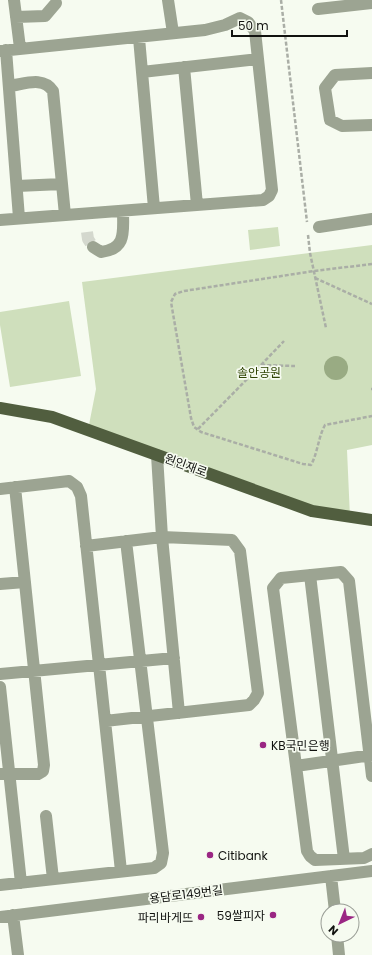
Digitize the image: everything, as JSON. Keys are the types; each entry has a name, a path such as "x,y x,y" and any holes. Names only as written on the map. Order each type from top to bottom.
{"main road":[{"name":"원인재로","path":"0,408 52,417 312,510 372,520"}],"street":[{"path":"14,0 20,48"},
{"path":"168,0 173,33"},
{"path":"16,17 45,16 56,3"},
{"path":"318,9 372,3"},
{"path":"0,220 263,200 269,196 272,190 255,31 248,22 240,18 225,25 205,30 139,38 20,48 3,51 9,86 19,218"},
{"path":"139,38 154,208"},
{"path":"142,72 258,59"},
{"path":"184,67 197,205"},
{"path":"372,73 335,75 324,88 330,120 342,126 372,125"},
{"path":"9,86 42,82 49,86 53,91 65,215"},
{"path":"17,186 62,184"},
{"path":"93,247 101,252 110,251 119,245 123,236 123,210"},
{"path":"313,226 372,219"},
{"path":"157,455 162,536 179,713"},
{"path":"0,489 69,480 77,487 81,496 121,872"},
{"path":"4,774 38,774 43,771 44,765 15,487"},
{"path":"86,546 162,536 232,540 240,551 258,693 249,705 105,721"},
{"path":"0,885 154,868 161,863 163,853 126,541"},
{"path":"372,776 371,755 348,581 341,572 282,578 273,588 307,851 315,860 364,858 372,854"},
{"path":"310,575 344,859"},
{"path":"0,584 25,582"},
{"path":"0,674 174,658"},
{"path":"0,687 4,774 20,883"},
{"path":"296,766 371,755"},
{"path":"46,816 53,879"},
{"name":"용담로149번길","path":"0,917 372,871"},
{"path":"331,876 334,903"},
{"path":"13,915 18,955"},
{"path":"338,943 339,955"}],"path":[{"path":"281,0 313,226"},
{"path":"308,234 315,278 326,328"},
{"path":"372,264 184,290 175,294 171,302 190,418 194,427 201,432 303,464 311,465 321,432 325,425 372,416"},
{"path":"315,278 372,304"},
{"path":"198,430 284,341"},
{"path":"261,365 295,366"}],"green space":[{"path":"278,227 280,246 250,250 248,230"},
{"name":"솔안공원","path":"372,245 372,445 347,450 350,517 312,511 88,430 96,389 82,282"},
{"path":"69,301 81,376 10,387 0,325 0,312"}],"shaded area":[{"path":"336,356 345,359 348,368 345,377 336,380 327,377 324,368 327,359"}],"tunnel":[{"path":"87,232 88,239 93,247"}],"place":[{"name":"KB국민은행","path":"263,745"},
{"name":"Citibank","path":"210,855"},
{"name":"59쌀피자","path":"273,915"},
{"name":"파리바게뜨","path":"201,917"}]}
